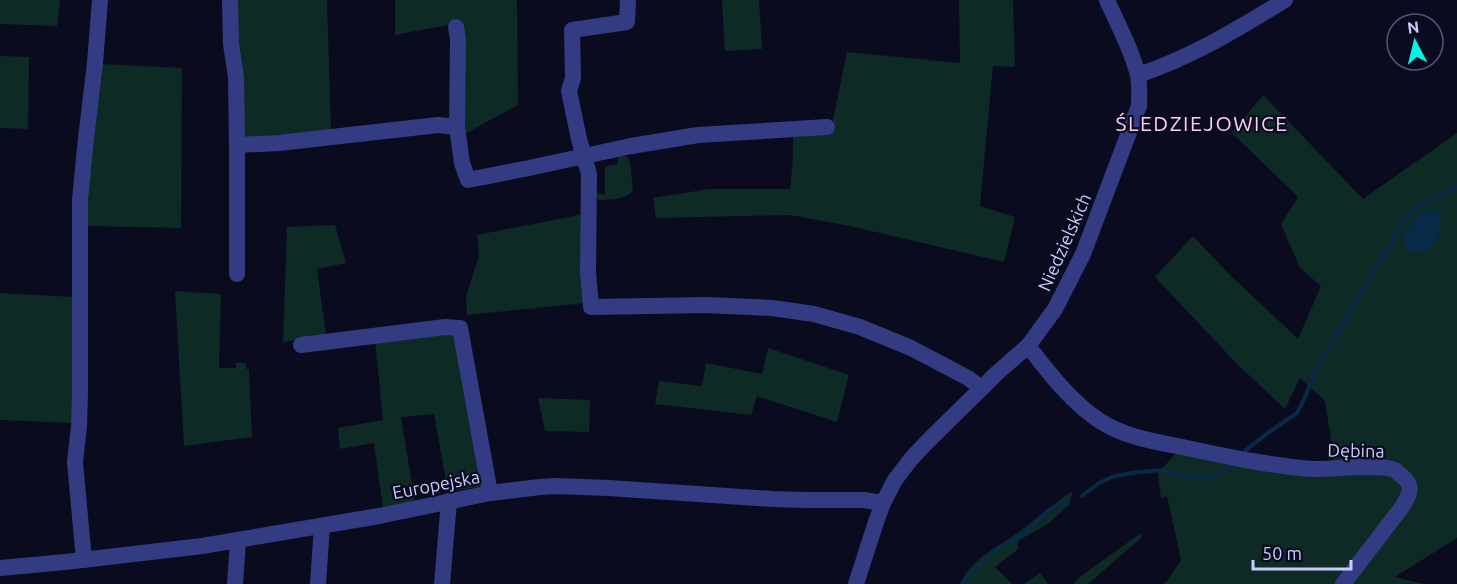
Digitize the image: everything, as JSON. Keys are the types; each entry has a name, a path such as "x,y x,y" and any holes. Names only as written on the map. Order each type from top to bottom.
{"street":[{"path":"84,560 75,462 80,393 80,200 100,0"},
{"path":"230,0 231,44 236,77 237,274"},
{"path":"628,0 627,22 572,30 573,78 569,91 589,174 588,272 591,307 706,305 772,308 814,315 860,327 911,348 968,378 981,388"},
{"name":"Niedzielskich","path":"856,584 883,504 895,480 911,459 981,388 1028,346 1055,309 1083,254 1139,106 1140,84 1133,58 1107,0"},
{"path":"1138,75 1180,60 1285,0"},
{"path":"456,27 458,127 462,163 468,180 632,146 698,135 827,127"},
{"path":"237,145 279,143 438,125 458,127"},
{"path":"301,345 446,327 460,328 490,493"},
{"name":"Dębina","path":"1028,346 1073,399 1102,423 1127,435 1240,459 1314,469 1383,467 1395,470 1406,480 1410,487 1409,493 1402,507 1344,584"},
{"name":"Europejska","path":"0,568 174,550 322,526 490,493 540,487 556,486 766,499 863,500 883,504"},
{"path":"442,584 449,501"},
{"path":"318,584 322,526"},
{"path":"235,584 238,540"}],"green space":[{"path":"0,0 60,0 57,26 0,24"},
{"path":"236,0 327,0 331,131 245,138"},
{"path":"395,0 517,0 518,105 463,135 463,22 395,35"},
{"path":"722,0 759,0 762,49 725,51"},
{"path":"959,0 1013,0 1015,67 993,66 980,206 1015,217 1004,262 850,226 790,215 656,218 653,198 709,189 790,189 793,137 830,134 847,52 960,63"},
{"path":"0,56 29,57 28,129 0,128"},
{"path":"101,64 182,68 181,228 87,226 88,189"},
{"path":"1263,95 1363,199 1457,133 1457,538 1395,577 1424,584 1163,584 1181,560 1167,496 1161,498 1158,473 1178,451 1270,471 1334,460 1325,401 1300,378 1285,409 1238,365 1155,277 1193,236 1229,274 1298,339 1321,286 1300,268 1281,224 1298,197 1232,133"},
{"path":"622,154 628,158 630,163 633,190 627,196 599,200 594,192 605,195 606,166 618,164 618,159"},
{"path":"584,214 586,303 467,315 466,296 479,256 477,235"},
{"path":"335,225 346,263 317,269 326,335 283,342 287,227"},
{"path":"175,291 221,294 219,368 236,368 236,363 246,363 246,369 249,369 252,437 184,446"},
{"path":"0,293 74,297 74,423 0,420"},
{"path":"452,333 456,338 484,486 448,492 434,414 401,417 415,502 383,508 374,443 340,449 338,428 383,420 375,340"},
{"path":"768,348 849,375 837,422 757,396 751,415 655,404 659,381 702,386 706,363 762,374"},
{"path":"538,398 590,400 589,432 545,431"},
{"path":"1073,491 1069,505 1049,523 1018,541 1018,549 995,567 1012,584 960,584 978,560"},
{"path":"1141,533 1141,538 1088,584 1073,584 1081,576"},
{"path":"1040,573 1048,584 1024,584"}],"water":[{"path":"1430,209 1437,211 1442,219 1439,233 1429,248 1424,251 1409,252 1403,237 1418,217"}],"waterway":[{"path":"1242,456 1246,450 1269,432 1297,413 1315,372 1403,223 1415,208 1457,186"},
{"path":"1082,496 1099,483 1112,477 1131,473 1161,470 1185,477 1212,477 1236,464"},
{"path":"962,584 972,571 998,549 1021,536 1048,511 1067,500"}],"district":[{"name":"ŚLEDZIEJOWICE","path":"1202,123"}]}
